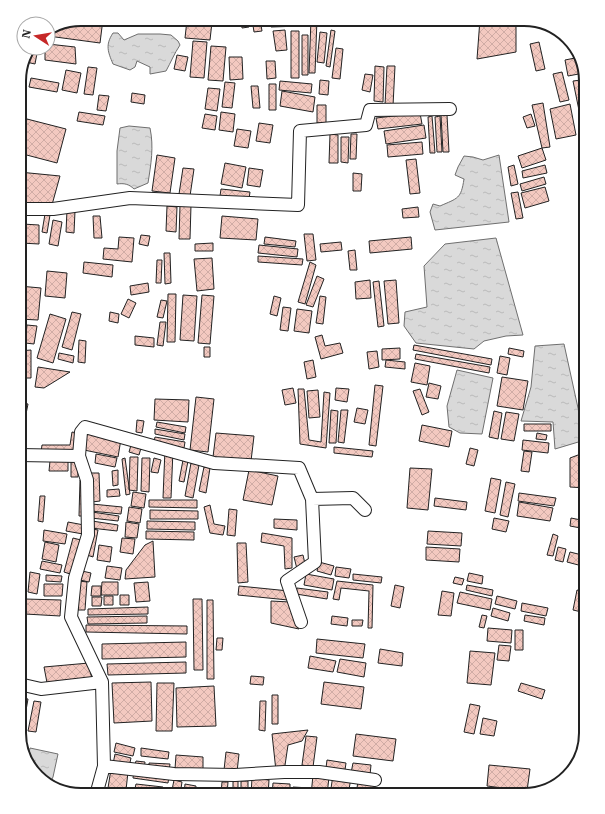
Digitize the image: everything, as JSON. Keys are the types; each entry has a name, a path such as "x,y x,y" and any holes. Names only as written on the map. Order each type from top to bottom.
{"street":[{"path":"26,209 53,208 130,198 298,206 300,131 366,125 370,110 450,109"},
{"path":"98,788 104,766 102,682 71,617 75,578 88,535 87,480 79,456 81,432 85,427 214,463 299,468 312,499 315,562 287,581 301,622"},
{"path":"26,455 79,456"},
{"path":"312,499 353,498 365,510"},
{"path":"26,686 41,689 102,682"},
{"path":"104,766 174,774 235,775 284,772 319,772 375,780"}],"water":[{"path":"113,33 118,33 124,40 138,34 171,35 180,45 166,71 150,74 150,67 137,61 135,67 130,70 113,64 108,45 110,37"},
{"path":"129,126 150,128 152,142 148,183 134,189 126,184 117,184 117,151 120,128"},
{"path":"499,155 509,222 435,230 430,212 433,204 440,206 458,197 462,191 464,179 455,175 464,156 483,160"},
{"path":"496,238 523,335 506,336 484,341 474,349 416,343 404,326 405,312 427,307 424,266 445,244"},
{"path":"564,344 579,413 579,442 555,449 553,422 521,421 531,387 535,346"},
{"path":"457,370 493,378 482,434 460,433 449,427 447,406"},
{"path":"30,748 58,754 52,780 42,772 29,752"}],"building":[{"path":"74,26 102,26 100,43 56,37 56,32"},
{"path":"186,26 212,26 210,40 185,38"},
{"path":"242,26 249,26 249,27 242,28"},
{"path":"253,26 261,26 262,31 254,32"},
{"path":"271,26 301,26 271,27"},
{"path":"311,26 317,26 315,73 309,73"},
{"path":"479,26 516,26 516,52 477,59"},
{"path":"285,30 287,50 276,51 273,31"},
{"path":"331,30 335,31 330,67 326,66"},
{"path":"291,31 299,31 299,78 291,78"},
{"path":"320,32 327,33 324,63 317,62"},
{"path":"302,35 308,35 308,75 302,75"},
{"path":"193,41 207,42 204,78 190,77"},
{"path":"539,42 545,69 536,71 530,44"},
{"path":"56,45 75,47 76,64 45,60 45,56 56,56"},
{"path":"211,46 226,47 223,81 208,80"},
{"path":"336,48 343,49 340,79 332,78"},
{"path":"177,55 188,57 185,71 174,69"},
{"path":"33,56 36,56 35,64 30,63"},
{"path":"229,57 242,57 243,79 230,80"},
{"path":"574,58 579,74 568,76 565,60"},
{"path":"266,61 275,61 276,78 267,79"},
{"path":"375,66 384,67 383,102 374,101"},
{"path":"387,66 395,66 393,106 385,105"},
{"path":"88,67 97,68 93,95 84,94"},
{"path":"66,70 81,73 77,93 62,90"},
{"path":"562,72 569,100 560,102 553,74"},
{"path":"365,74 373,75 370,92 362,90"},
{"path":"31,78 59,83 57,92 29,87"},
{"path":"320,80 329,81 328,95 319,94"},
{"path":"579,80 579,110 573,81"},
{"path":"280,81 312,84 311,93 279,90"},
{"path":"225,82 235,83 232,108 222,107"},
{"path":"269,84 276,84 276,110 269,110"},
{"path":"251,86 258,86 260,108 253,108"},
{"path":"208,88 220,89 217,111 205,109"},
{"path":"282,91 315,97 313,112 280,106"},
{"path":"132,93 145,95 144,104 131,102"},
{"path":"99,95 109,96 106,111 97,110"},
{"path":"543,103 550,147 542,148 532,105"},
{"path":"570,104 576,135 556,139 550,109"},
{"path":"317,105 326,105 326,123 317,123"},
{"path":"79,112 105,116 103,125 77,121"},
{"path":"221,112 235,114 233,132 219,130"},
{"path":"420,113 422,124 378,129 376,118"},
{"path":"205,114 217,116 215,130 202,128"},
{"path":"531,114 535,126 527,128 523,117"},
{"path":"441,115 447,115 449,152 443,152"},
{"path":"432,116 435,153 430,153 428,117"},
{"path":"440,116 442,152 437,152 435,117"},
{"path":"27,119 66,129 57,163 26,155"},
{"path":"259,123 273,125 270,143 256,141"},
{"path":"424,125 426,138 386,144 384,131"},
{"path":"237,129 251,131 248,148 234,146"},
{"path":"330,134 338,135 338,163 329,163"},
{"path":"351,134 357,134 356,159 350,159"},
{"path":"341,137 349,137 348,163 341,162"},
{"path":"422,142 423,154 388,157 387,145"},
{"path":"542,148 546,160 522,168 518,156"},
{"path":"157,155 175,158 170,193 152,191"},
{"path":"416,159 420,193 410,194 406,160"},
{"path":"225,163 246,167 242,188 221,184"},
{"path":"514,165 518,184 511,186 508,167"},
{"path":"545,165 547,173 523,178 522,171"},
{"path":"183,168 194,169 190,196 179,194"},
{"path":"249,168 263,170 260,187 247,185"},
{"path":"26,173 60,176 50,212 26,213"},
{"path":"353,173 362,174 361,191 353,191"},
{"path":"544,177 546,184 522,191 520,184"},
{"path":"545,187 549,201 525,208 521,193"},
{"path":"221,189 250,192 249,199 220,196"},
{"path":"518,192 523,218 516,219 511,193"},
{"path":"180,205 191,205 190,239 179,239"},
{"path":"167,206 177,207 176,232 166,231"},
{"path":"418,207 419,217 403,218 402,209"},
{"path":"67,210 75,211 74,233 66,232"},
{"path":"45,214 50,215 47,233 42,232"},
{"path":"93,216 100,216 102,238 94,238"},
{"path":"222,216 258,219 256,240 220,238"},
{"path":"53,220 62,222 58,246 49,244"},
{"path":"26,224 39,225 39,244 26,243"},
{"path":"304,234 313,234 316,260 307,261"},
{"path":"141,235 150,236 148,246 139,244"},
{"path":"119,237 134,238 132,262 103,259 104,248 118,249"},
{"path":"265,237 296,241 295,247 264,244"},
{"path":"411,237 412,249 370,253 369,241"},
{"path":"341,242 342,250 321,252 320,244"},
{"path":"213,243 213,251 195,251 195,244"},
{"path":"259,245 298,249 297,257 258,253"},
{"path":"355,250 357,270 350,270 348,251"},
{"path":"164,253 170,253 171,283 165,284"},
{"path":"258,256 303,259 302,265 258,262"},
{"path":"212,258 214,289 197,291 194,259"},
{"path":"157,260 162,260 161,283 156,283"},
{"path":"84,262 113,265 112,277 83,273"},
{"path":"310,262 316,265 305,304 298,302"},
{"path":"47,271 67,273 65,298 45,296"},
{"path":"317,276 324,279 313,307 306,305"},
{"path":"370,280 371,298 356,299 355,282"},
{"path":"396,280 399,323 388,324 384,281"},
{"path":"379,281 384,326 378,327 373,282"},
{"path":"148,283 149,292 131,295 130,286"},
{"path":"26,287 41,288 38,320 26,319"},
{"path":"168,294 176,294 175,342 167,342"},
{"path":"183,295 197,296 194,341 180,340"},
{"path":"202,295 214,296 210,344 198,343"},
{"path":"274,296 281,298 277,316 270,314"},
{"path":"320,296 326,297 323,324 316,323"},
{"path":"128,299 136,303 129,318 121,314"},
{"path":"161,300 167,301 163,318 157,317"},
{"path":"283,307 291,308 288,331 280,330"},
{"path":"297,309 312,311 309,333 294,331"},
{"path":"72,312 81,314 72,350 62,347"},
{"path":"110,312 119,314 118,323 109,321"},
{"path":"50,314 66,319 53,363 37,358"},
{"path":"160,322 166,322 163,346 157,345"},
{"path":"27,325 37,326 34,344 26,343"},
{"path":"322,335 325,346 340,343 343,353 321,359 315,337"},
{"path":"135,336 154,338 154,347 135,345"},
{"path":"79,340 86,341 85,363 78,362"},
{"path":"414,345 492,359 491,365 413,350"},
{"path":"204,347 210,347 210,357 204,357"},
{"path":"400,348 400,359 382,360 382,349"},
{"path":"509,348 524,351 523,357 508,354"},
{"path":"26,350 31,350 31,378 26,378"},
{"path":"377,351 379,367 369,369 367,352"},
{"path":"59,353 74,356 73,363 58,359"},
{"path":"416,354 490,367 489,373 415,359"},
{"path":"500,356 510,358 507,375 497,373"},
{"path":"313,360 316,377 307,379 304,362"},
{"path":"386,360 405,362 405,369 385,367"},
{"path":"415,363 430,366 427,385 411,382"},
{"path":"38,367 70,372 44,388 35,387"},
{"path":"502,377 528,381 523,410 497,406"},
{"path":"429,383 441,386 438,399 426,397"},
{"path":"375,385 383,386 376,446 369,445"},
{"path":"293,388 296,403 285,405 282,390"},
{"path":"336,388 349,389 347,402 335,400"},
{"path":"298,389 304,389 309,440 321,442 324,392 330,393 326,448 300,444"},
{"path":"420,389 429,412 422,415 413,391"},
{"path":"318,390 320,417 309,418 307,391"},
{"path":"196,397 214,399 208,452 190,450"},
{"path":"155,399 189,400 188,422 154,420"},
{"path":"26,404 28,404 26,414"},
{"path":"357,408 368,410 365,424 354,422"},
{"path":"331,410 338,411 336,443 329,443"},
{"path":"341,410 348,410 344,443 338,442"},
{"path":"494,411 502,413 498,439 489,437"},
{"path":"506,412 519,414 514,441 501,439"},
{"path":"137,420 144,421 142,433 136,432"},
{"path":"157,422 186,427 185,433 156,427"},
{"path":"524,424 551,424 551,431 524,431"},
{"path":"422,425 452,431 449,447 419,441"},
{"path":"155,429 185,434 184,440 155,434"},
{"path":"72,432 77,433 74,452 41,452 42,445 70,445"},
{"path":"87,433 121,439 118,457 84,450"},
{"path":"216,433 254,436 251,461 213,457"},
{"path":"537,433 547,435 546,440 536,439"},
{"path":"155,437 185,442 184,448 154,442"},
{"path":"523,440 549,443 548,453 522,450"},
{"path":"131,445 141,448 139,455 129,452"},
{"path":"334,447 373,451 372,457 334,453"},
{"path":"470,448 478,450 474,466 466,464"},
{"path":"165,449 173,450 171,498 163,498"},
{"path":"524,451 532,452 529,472 521,471"},
{"path":"96,454 117,458 115,467 95,463"},
{"path":"579,455 579,488 570,487 570,458"},
{"path":"130,457 138,457 137,491 129,490"},
{"path":"125,458 130,494 126,495 122,459"},
{"path":"142,458 150,458 149,492 141,491"},
{"path":"154,458 161,460 158,473 151,472"},
{"path":"183,460 188,461 184,482 179,481"},
{"path":"50,461 68,461 68,471 49,471"},
{"path":"71,462 78,462 78,477 71,477"},
{"path":"191,463 199,465 193,498 185,496"},
{"path":"204,467 210,468 206,493 199,491"},
{"path":"410,468 432,469 428,510 407,508"},
{"path":"118,470 118,485 113,486 112,471"},
{"path":"249,470 278,476 272,505 243,500"},
{"path":"91,473 99,473 100,501 92,502"},
{"path":"491,478 501,480 495,513 485,511"},
{"path":"80,480 83,481 83,516 79,516"},
{"path":"506,482 515,484 508,517 500,515"},
{"path":"119,489 120,496 107,497 107,490"},
{"path":"133,492 146,494 144,508 131,506"},
{"path":"519,493 556,498 554,506 518,501"},
{"path":"40,496 45,496 43,522 38,521"},
{"path":"435,498 467,502 466,510 434,506"},
{"path":"149,500 197,500 197,508 149,507"},
{"path":"519,502 553,508 550,521 517,516"},
{"path":"92,504 122,507 121,514 91,511"},
{"path":"210,505 214,524 225,526 223,535 210,533 204,507"},
{"path":"129,507 142,509 140,523 127,521"},
{"path":"229,509 237,510 235,536 227,535"},
{"path":"150,510 198,511 198,519 150,519"},
{"path":"92,512 119,516 118,521 91,518"},
{"path":"494,518 509,521 506,532 492,529"},
{"path":"571,518 579,520 579,528 570,526"},
{"path":"274,519 297,520 297,530 274,528"},
{"path":"92,521 118,525 117,531 91,528"},
{"path":"147,521 195,522 195,530 147,529"},
{"path":"68,522 84,525 83,534 66,531"},
{"path":"126,522 139,524 137,538 125,537"},
{"path":"92,529 98,530 93,557 87,555"},
{"path":"44,530 67,534 65,544 43,541"},
{"path":"146,531 194,532 194,540 146,539"},
{"path":"428,531 462,533 461,546 427,544"},
{"path":"262,533 292,538 292,568 285,569 284,546 261,542"},
{"path":"553,534 558,536 553,556 547,555"},
{"path":"73,538 81,540 73,575 64,572"},
{"path":"122,538 135,539 133,554 120,552"},
{"path":"153,541 155,577 125,579 126,570 145,545"},
{"path":"45,542 59,545 56,562 42,559"},
{"path":"237,543 246,543 248,582 238,583"},
{"path":"99,545 112,547 110,562 97,560"},
{"path":"426,547 460,549 459,562 426,560"},
{"path":"558,547 566,549 563,562 555,560"},
{"path":"570,552 579,554 579,565 567,562"},
{"path":"303,555 306,568 297,569 294,557"},
{"path":"42,561 62,565 60,573 40,569"},
{"path":"319,562 334,566 331,575 317,571"},
{"path":"107,566 122,568 120,580 105,578"},
{"path":"336,567 351,569 349,578 335,576"},
{"path":"82,571 91,573 89,582 80,580"},
{"path":"30,572 40,574 37,594 28,592"},
{"path":"469,573 483,576 482,584 467,581"},
{"path":"306,574 334,579 332,590 304,585"},
{"path":"353,574 382,577 381,583 353,580"},
{"path":"46,575 62,576 61,582 46,581"},
{"path":"455,577 464,579 462,585 453,583"},
{"path":"79,581 87,582 85,610 78,610"},
{"path":"337,581 373,585 372,628 368,628 369,591 341,588 339,600 333,599"},
{"path":"102,582 118,582 118,595 101,595"},
{"path":"148,582 150,601 136,602 134,583"},
{"path":"44,584 63,584 62,596 44,596"},
{"path":"395,585 404,587 400,608 391,606"},
{"path":"467,585 493,590 492,596 466,590"},
{"path":"92,586 101,586 101,596 91,596"},
{"path":"239,586 289,591 288,600 238,595"},
{"path":"297,588 328,592 327,599 296,594"},
{"path":"577,590 579,590 579,611 573,610"},
{"path":"442,591 454,593 451,616 438,615"},
{"path":"460,592 492,599 490,610 457,603"},
{"path":"120,595 129,595 129,605 120,605"},
{"path":"104,596 113,596 113,605 104,605"},
{"path":"497,596 517,601 515,609 495,604"},
{"path":"92,597 102,597 101,606 92,606"},
{"path":"26,599 61,600 60,616 26,614"},
{"path":"193,599 202,599 203,670 194,670"},
{"path":"207,600 213,600 214,679 207,679"},
{"path":"271,601 290,602 299,629 271,623"},
{"path":"522,603 548,608 546,616 521,611"},
{"path":"148,607 148,614 88,615 88,609"},
{"path":"493,608 510,613 508,621 491,616"},
{"path":"482,615 487,616 484,628 479,627"},
{"path":"525,615 545,618 544,625 524,621"},
{"path":"147,616 147,623 88,624 87,617"},
{"path":"332,616 348,618 347,626 331,624"},
{"path":"352,620 363,620 362,626 352,626"},
{"path":"86,625 187,626 187,634 86,632"},
{"path":"488,628 512,630 511,643 487,641"},
{"path":"515,630 523,630 523,650 515,650"},
{"path":"217,638 223,638 222,650 216,650"},
{"path":"317,639 365,644 363,658 316,653"},
{"path":"186,642 186,657 102,659 102,644"},
{"path":"499,645 511,646 509,661 497,660"},
{"path":"380,649 403,653 402,666 378,663"},
{"path":"470,651 495,653 491,685 467,683"},
{"path":"310,656 336,661 333,672 308,668"},
{"path":"340,659 366,663 364,677 337,672"},
{"path":"186,662 186,673 108,675 107,664"},
{"path":"89,663 92,680 48,688 44,667"},
{"path":"251,676 264,677 263,685 250,684"},
{"path":"151,682 152,721 114,723 112,683"},
{"path":"324,682 364,687 361,709 321,704"},
{"path":"157,683 174,683 172,731 156,731"},
{"path":"521,683 545,690 542,699 518,691"},
{"path":"214,686 216,726 177,727 176,688"},
{"path":"272,695 278,695 278,724 272,724"},
{"path":"26,699 28,699 26,710"},
{"path":"34,701 41,702 36,732 28,731"},
{"path":"260,701 266,701 265,731 259,730"},
{"path":"470,704 480,706 474,734 464,732"},
{"path":"483,718 497,721 494,736 480,734"},
{"path":"308,730 302,741 288,745 284,772 276,771 272,734"},
{"path":"356,734 396,739 393,761 353,756"},
{"path":"306,736 317,737 313,767 302,765"},
{"path":"116,743 135,748 133,756 114,752"},
{"path":"141,748 169,752 168,759 141,756"},
{"path":"226,752 239,754 237,772 224,770"},
{"path":"115,754 131,758 129,767 113,764"},
{"path":"176,755 203,757 203,771 175,769"},
{"path":"327,760 346,763 345,770 326,768"},
{"path":"136,761 145,762 144,770 134,768"},
{"path":"149,763 170,764 169,771 149,770"},
{"path":"353,763 371,765 370,775 351,773"},
{"path":"489,765 530,769 527,788 503,788 487,786"},
{"path":"111,769 128,772 126,788 108,788"},
{"path":"134,770 169,776 168,783 133,778"},
{"path":"313,775 329,777 328,788 312,788"},
{"path":"333,775 351,778 349,788 331,788"},
{"path":"252,778 269,780 268,788 251,788"},
{"path":"174,780 182,782 181,788 172,788"},
{"path":"233,781 238,781 238,788 233,788"},
{"path":"241,781 248,781 248,788 241,788"},
{"path":"358,781 375,784 375,788 357,788"},
{"path":"222,782 228,782 228,788 221,788"},
{"path":"273,783 290,784 290,788 273,788"},
{"path":"136,784 163,787 163,788 135,788"},
{"path":"185,784 196,786 196,788 185,788"}]}
